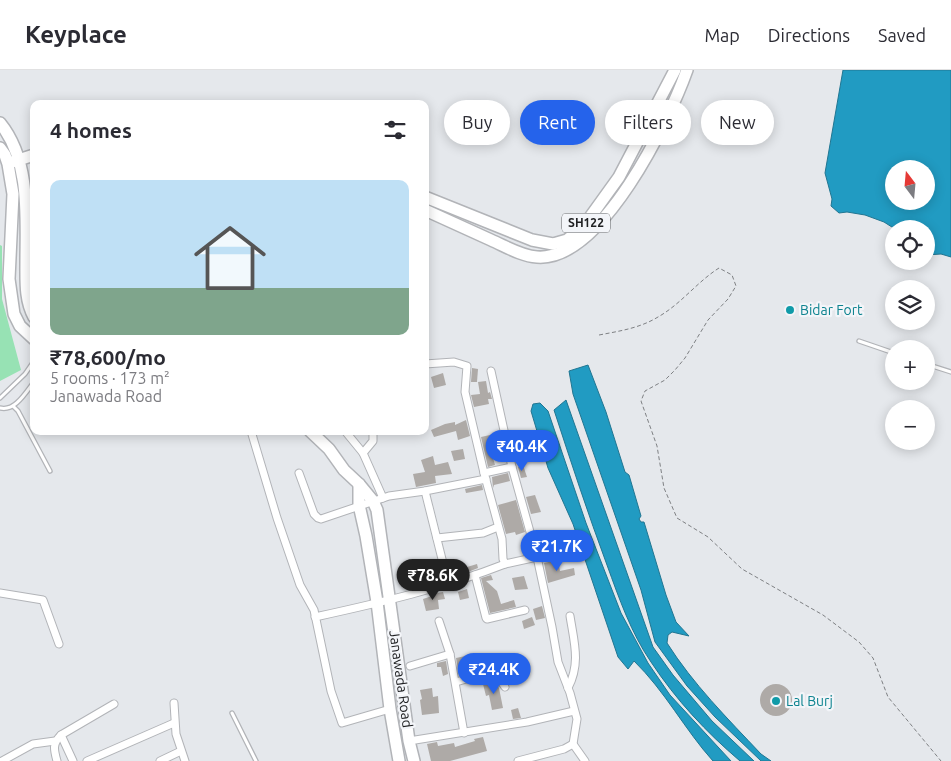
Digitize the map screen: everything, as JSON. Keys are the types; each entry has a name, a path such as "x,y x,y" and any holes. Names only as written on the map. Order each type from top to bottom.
{"main road":[{"name":"SH122","path":"429,199 532,240 553,244 567,240 583,227 619,177 676,70"},
{"path":"429,212 518,252 537,257 568,250 596,227 620,198 654,144 678,97 687,70"},
{"path":"0,123 7,132 9,164 14,194 10,245 9,280 11,296 14,314 20,326 30,336"},
{"path":"0,148 24,186 26,288 30,308"},
{"path":"9,164 30,156"},
{"path":"14,194 30,181"},
{"path":"609,191 620,198"},
{"name":"Janawada Road","path":"314,435 329,449 344,470 378,499 377,510 414,761"},
{"name":"Janawada Road","path":"359,484 359,505 377,602 390,710 399,761"}],"street":[{"path":"429,364 454,362 467,366 465,392 498,527 505,564"},
{"path":"492,371 512,466 537,557 558,662 577,719 573,744 585,761"},
{"path":"253,435 277,518 300,585 314,610 331,691 342,724 390,710"},
{"path":"348,435 363,453 378,499"},
{"path":"363,453 374,441 373,435"},
{"path":"299,473 314,514 321,519 378,499 425,491 485,476 512,466"},
{"path":"425,491 448,583"},
{"path":"437,538 482,533 498,527"},
{"path":"315,617 390,599 475,575 505,564 537,557"},
{"path":"475,575 486,618 525,610"},
{"path":"0,593 43,600 59,644"},
{"path":"568,688 574,677 576,657 570,616"},
{"path":"439,621 450,654 464,733"},
{"path":"410,666 450,654"},
{"path":"456,682 494,671 505,687"},
{"path":"174,703 174,723 185,761"},
{"path":"2,761 33,744 58,738 114,704"},
{"path":"410,742 527,722 574,711"},
{"path":"87,761 174,723"},
{"path":"57,761 53,748 58,738"},
{"path":"58,738 73,761"},
{"path":"518,761 564,749 573,744"},
{"path":"160,761 181,751"}],"lane":[{"path":"859,341 885,350"},
{"path":"0,398 30,367"},
{"path":"935,367 951,372"},
{"path":"0,408 5,409 13,406 30,387"},
{"path":"13,406 18,411 30,434"},
{"path":"31,435 50,471"},
{"path":"232,713 256,761"}],"path":[{"path":"599,335 636,328 654,320 719,268 732,275 736,286 728,299 708,320 685,358 665,380 645,391 642,401 657,446 664,488 677,518 708,537 742,569 823,615 859,642 873,658 888,697 941,761"}],"green space":[{"path":"0,245 2,246 2,299 21,370 0,381"}],"water":[{"path":"843,70 951,70 951,257 935,254 935,220 885,220 885,223 865,215 847,212 839,213 831,206 832,199 825,173"},
{"path":"588,365 606,412 625,472 629,475 641,516 639,519 641,522 644,522 676,622 689,636 672,632 668,635 667,643 688,673 711,700 761,754 771,761 761,761 715,717 687,686 655,642 641,590 573,394 569,371"},
{"path":"566,400 653,647 673,675 712,721 754,761 740,761 703,727 671,689 637,639 621,603 600,546 554,410"},
{"path":"540,403 548,411 586,523 621,613 648,663 670,695 731,761 713,761 645,673 634,661 628,669 618,657 573,524 548,468 531,411 533,404"}],"building":[{"path":"472,368 478,369 477,382 471,382"},
{"path":"443,373 446,385 434,388 431,377"},
{"path":"486,381 488,393 490,392 492,399 488,399 489,404 474,407 471,395 480,394 478,382"},
{"path":"466,420 470,436 458,440 456,431 434,437 431,430 445,424 455,422 455,425"},
{"path":"499,433 501,441 489,444 495,465 488,467 481,437"},
{"path":"526,439 527,442 534,439 536,448 521,451 518,442"},
{"path":"463,449 465,459 454,461 451,451"},
{"path":"433,456 435,465 448,462 452,474 435,476 436,483 416,487 413,474 425,472 421,460"},
{"path":"523,465 527,477 521,478 518,467"},
{"path":"508,473 510,481 494,485 493,488 492,477"},
{"path":"482,485 483,490 466,493 465,489"},
{"path":"535,495 541,512 531,514 526,497"},
{"path":"516,500 525,532 516,535 515,532 506,534 498,505"},
{"path":"558,560 560,571 574,568 575,575 548,583 544,563"},
{"path":"477,564 478,568 468,572 467,567"},
{"path":"491,575 493,580 486,581 497,591 501,604 514,600 516,607 490,613 481,578"},
{"path":"524,576 528,589 515,590 512,578"},
{"path":"467,589 469,598 460,600 458,592"},
{"path":"443,592 445,599 438,600 439,609 426,611 423,599 432,596 432,594"},
{"path":"542,606 545,618 536,620 533,609"},
{"path":"532,617 535,625 524,629 522,621"},
{"path":"475,654 477,662 486,658 487,666 459,676 456,658"},
{"path":"446,661 448,674 443,676 441,667 437,667 437,663"},
{"path":"495,682 499,688 503,708 492,710 489,695 486,696 483,684"},
{"name":"Lal Burj","path":"776,684 787,689 792,700 787,711 776,716 765,711 760,700 765,689"},
{"path":"432,688 433,697 438,696 439,713 422,715 420,690"},
{"path":"518,708 521,718 513,719 511,710"},
{"path":"483,737 487,751 450,761 431,761 427,744 437,742 438,746 454,743 455,747"}],"place":[{"name":"Bidar Fort","path":"790,310"},
{"name":"Lal Burj","path":"776,701"}]}
